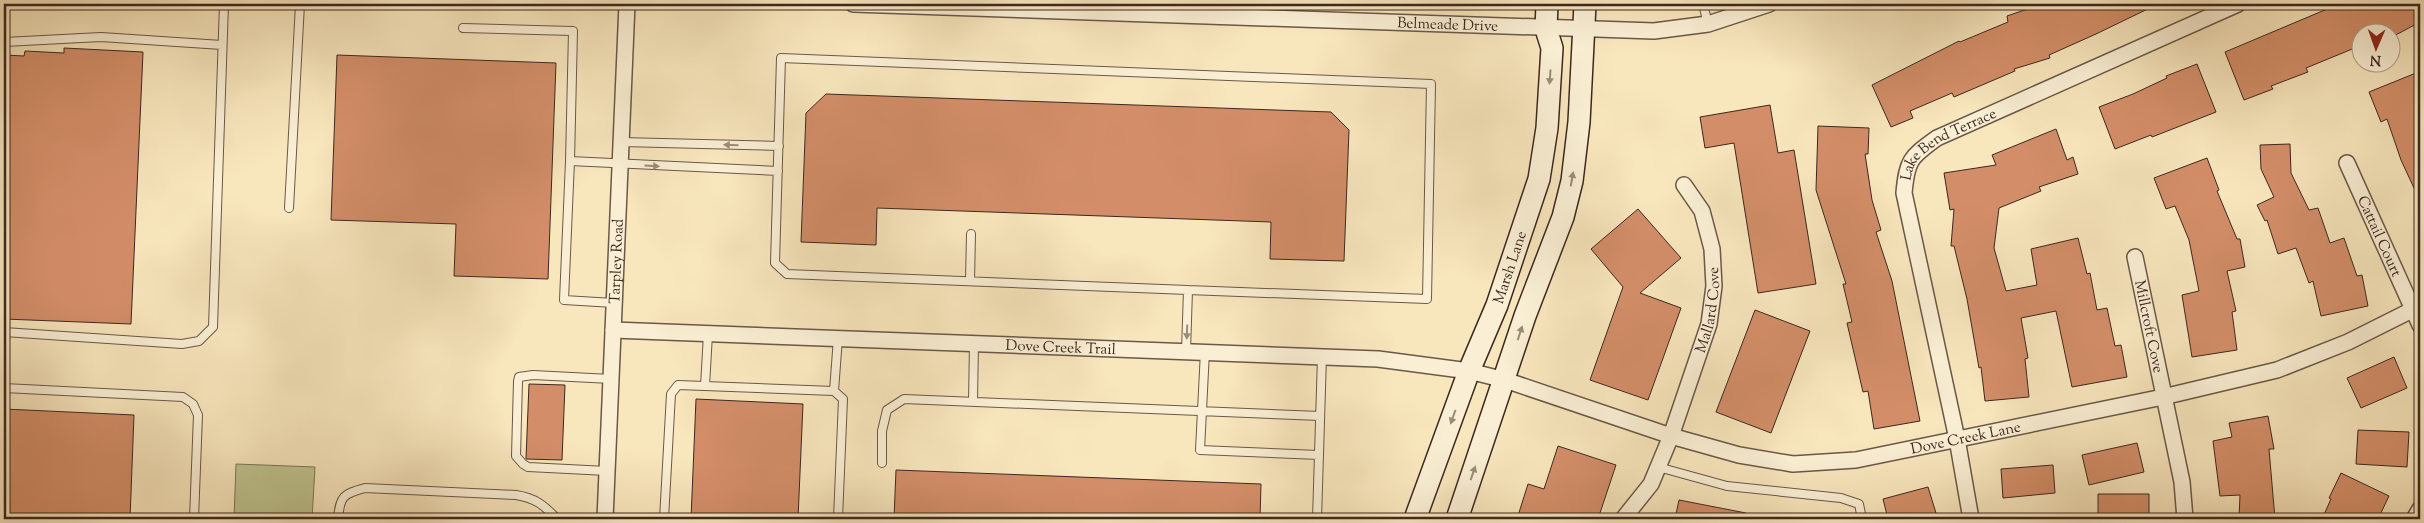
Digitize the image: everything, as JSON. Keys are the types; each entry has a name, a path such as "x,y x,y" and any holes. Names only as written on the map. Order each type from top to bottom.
{"main road":[{"name":"Marsh Lane","path":"1415,519 1469,371 1497,306 1539,179 1547,128 1552,48 1546,29 1547,4"},
{"name":"Marsh Lane","path":"1457,519 1526,316 1563,217 1572,181 1579,122 1585,4"}],"street":[{"name":"Tarpley Road","path":"605,519 627,4"},
{"name":"Belmeade Drive","path":"853,4 1223,10 1546,29 1654,31 1708,24 1769,4"},
{"name":"Lake Bend Terrace","path":"1971,519 1957,439 1904,193 1906,172 1913,156 1937,138 2238,4"},
{"name":"Cattail Court","path":"2347,163 2417,308 2420,325"},
{"name":"Mallard Cove","path":"1623,519 1651,484 1671,436 1709,324 1714,286 1712,249 1702,211 1684,185"},
{"name":"Millcroft Cove","path":"2135,257 2182,482 2186,519"},
{"name":"Dove Creek Lane","path":"1505,380 1671,436 1739,455 1793,464 1856,460 2163,397 2277,370 2348,342 2417,308"},
{"name":"Dove Creek Trail","path":"613,330 1322,356 1378,360 1469,371 1505,380"},
{"path":"2414,519 2420,509"}],"lane":[{"path":"4,332 182,344 199,341 213,327 224,4"},
{"path":"289,208 300,4"},
{"path":"1703,4 1708,24"},
{"path":"463,28 573,31 564,300 614,303"},
{"path":"4,42 101,37 222,45"},
{"path":"781,58 1431,84 1427,298 787,274 775,263 778,171 781,58"},
{"path":"621,142 779,146"},
{"path":"570,161 778,171"},
{"path":"970,281 972,234"},
{"path":"1186,351 1188,290"},
{"path":"705,386 708,334"},
{"path":"834,391 838,338"},
{"path":"973,402 974,343"},
{"path":"1204,351 1200,450 1319,454"},
{"path":"1317,519 1322,356"},
{"path":"607,471 528,466 522,464 516,456 518,390 519,377 533,375 611,379"},
{"path":"664,519 671,394 678,385 834,391 843,399 838,519"},
{"path":"4,388 183,397 193,404 198,415 194,519"},
{"path":"882,463 882,431 887,410 904,399 1320,416"},
{"path":"1658,467 1727,486 1841,498 1859,504 1862,519"},
{"path":"338,519 339,502 342,498 350,492 365,488 516,495 541,503 556,519"}],"green space":[{"path":"236,464 315,467 312,519 234,519"}],"building":[{"path":"2042,4 2158,4 2049,55 2050,58 2014,69 2015,71 1954,97 1952,93 1910,111 1913,118 1891,127 1872,85 1959,41 2008,22 2007,16"},
{"path":"2339,4 2412,4 2420,22 2402,32 2402,22 2352,22 2352,49 2306,68 2308,72 2271,86 2273,89 2244,100 2225,52"},
{"path":"64,48 143,52 131,324 4,319 5,55 24,56 25,51 64,53"},
{"path":"337,55 556,63 548,279 454,276 456,224 331,220"},
{"path":"2197,64 2216,112 2115,149 2099,107 2133,94 2167,78 2166,76"},
{"path":"2416,73 2420,83 2420,201 2401,160 2387,119 2381,122 2369,92"},
{"path":"826,94 1331,112 1349,130 1344,261 1270,259 1271,222 877,208 876,245 801,242 806,113"},
{"path":"1770,105 1778,153 1794,150 1816,284 1758,293 1734,143 1705,148 1700,117"},
{"path":"1818,126 1869,128 1868,154 1865,154 1872,200 1881,230 1876,232 1892,281 1920,421 1874,429 1868,391 1863,392 1847,323 1852,322 1843,284 1846,284 1816,190"},
{"path":"2056,129 2067,160 2073,157 2078,174 2039,187 2041,191 1999,208 1994,248 2006,291 2037,285 2031,249 2078,238 2087,274 2090,273 2097,310 2107,308 2115,346 2121,345 2127,377 2072,387 2056,311 2021,318 2028,358 2025,359 2029,397 1985,401 1981,367 1979,368 1967,299 1954,246 1951,246 1954,209 1950,210 1944,173 1996,165 1992,155"},
{"path":"2290,144 2291,173 2309,210 2318,208 2330,243 2344,238 2357,276 2362,275 2368,306 2321,316 2313,281 2309,283 2296,248 2278,254 2267,220 2265,221 2257,205 2274,197 2261,169 2260,145"},
{"path":"2207,158 2219,190 2217,191 2237,239 2240,239 2245,267 2227,271 2236,311 2232,312 2237,350 2192,357 2182,295 2199,291 2189,240 2175,206 2166,209 2154,178"},
{"path":"1638,209 1681,258 1640,293 1681,308 1648,400 1590,380 1623,287 1591,249"},
{"path":"1755,310 1810,331 1771,433 1716,412"},
{"path":"2394,357 2407,388 2361,408 2347,378"},
{"path":"529,384 565,385 562,460 526,459"},
{"path":"696,399 803,404 798,519 691,519"},
{"path":"4,409 134,415 130,519 4,519"},
{"path":"2268,416 2274,449 2269,449 2275,519 2239,519 2240,495 2220,496 2213,441 2232,437 2229,423"},
{"path":"2358,430 2409,432 2407,467 2356,464"},
{"path":"2137,443 2144,472 2089,485 2082,455"},
{"path":"1558,446 1616,465 1598,519 1517,519 1528,484 1544,489"},
{"path":"2053,465 2055,493 2003,498 2001,469"},
{"path":"896,470 1261,484 1260,519 894,519"},
{"path":"2341,473 2389,496 2378,519 2322,519 2331,499 2329,498"},
{"path":"1928,487 1936,513 1914,519 1888,519 1883,499"},
{"path":"2098,494 2149,494 2149,519 2098,519"},
{"path":"1679,500 1746,513 1745,519 1675,519"}]}
